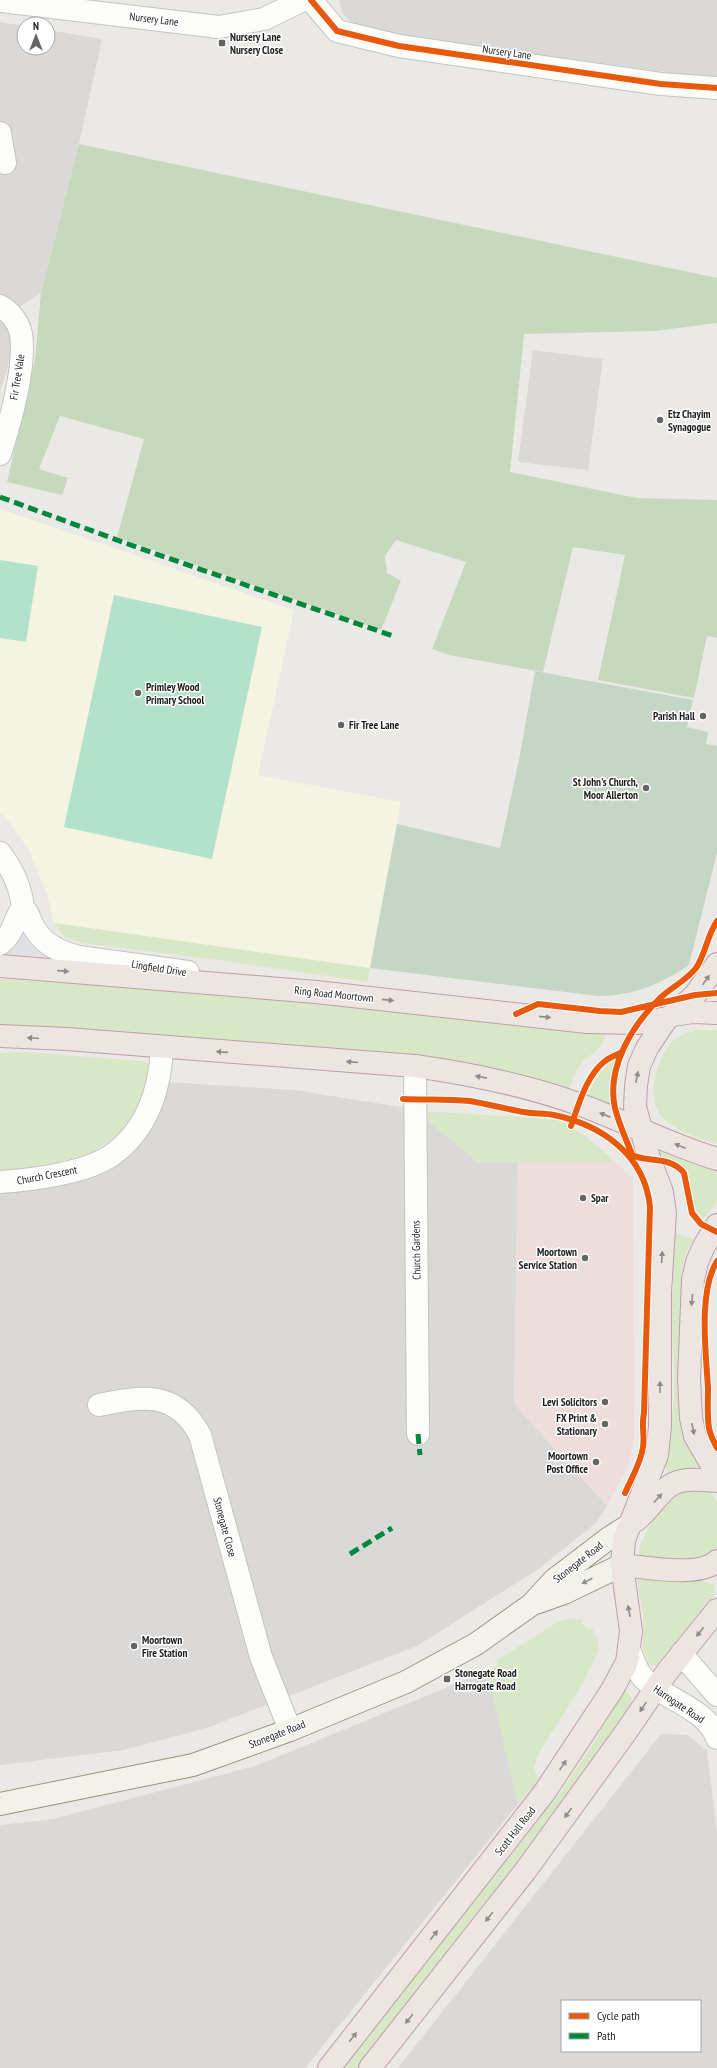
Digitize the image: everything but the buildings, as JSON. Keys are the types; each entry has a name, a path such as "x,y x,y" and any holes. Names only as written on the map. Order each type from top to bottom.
{"highway":[{"path":"670,1017 695,995 717,964"},
{"name":"Ring Road Moortown","path":"0,966 316,992 587,1022 638,1023 693,1012 717,1013"},
{"name":"Scott Hall Road","path":"329,2068 544,1793 608,1696 627,1662 631,1631 622,1565 624,1540 657,1455 660,1426 660,1292 665,1213 662,1192 635,1107 636,1086 639,1066 647,1048 670,1017"},
{"path":"0,1036 67,1039 162,1048 415,1066 476,1076 545,1092 641,1129 693,1152 717,1159"},
{"path":"717,1224 704,1246 696,1268 691,1315 689,1378 691,1418 695,1436 717,1474"},
{"path":"630,1524 644,1514 668,1487 680,1482 692,1480 717,1481"},
{"path":"622,1565 683,1570 703,1568 717,1561"},
{"path":"370,2068 526,1870 682,1653 717,1610"}],"main road":[{"name":"Stonegate Road","path":"0,1804 193,1765 290,1730 406,1682 476,1644 531,1605 554,1580 630,1524"},
{"name":"Stonegate Road","path":"531,1605 564,1593 622,1565"}],"street":[{"name":"Nursery Lane","path":"0,1 219,28 264,19 303,0"},
{"name":"Nursery Lane","path":"311,0 337,31 399,46 661,84 717,88"},
{"path":"0,133 5,163"},
{"name":"Fir Tree Vale","path":"0,306 9,311 21,333 22,356 10,424 0,454"},
{"name":"Lingfield Drive","path":"0,853 16,877 22,893 24,908 29,913 32,924 41,937 50,945 64,953 79,957 316,992"},
{"path":"0,944 14,929 18,913 24,908"},
{"name":"Church Crescent","path":"0,1182 30,1180 78,1170 112,1155 131,1137 146,1117 161,1073 162,1048"},
{"name":"Church Gardens","path":"415,1066 418,1434"},
{"name":"Stonegate Close","path":"99,1405 131,1398 156,1399 171,1403 193,1422 200,1435 261,1657 290,1730"},
{"name":"Harrogate Road","path":"629,1649 643,1678 656,1689 701,1716 709,1724 717,1738"},
{"path":"682,1653 717,1695"}],"shaded area":[{"path":"339,0 717,0 717,79 369,31 353,24 342,12"},
{"path":"0,22 16,25 16,56 56,56 56,31 102,39 79,144 41,293 3,318 9,331 11,347 9,363 0,391"},
{"path":"533,350 603,359 588,470 518,462"},
{"name":"Primley Wood Primary School","path":"0,509 294,610 258,775 401,802 370,968 54,923 48,897 29,850 7,819 0,813"},
{"path":"535,671 693,700 687,727 708,732 706,744 717,746 717,853 689,965 668,978 646,988 623,994 598,996 370,968 397,824 500,848 519,760"},
{"path":"23,930 48,956 47,957 1,954"},
{"path":"166,1082 294,1090 425,1111 477,1162 518,1162 514,1404 607,1506 596,1523 540,1568 417,1646 207,1728 123,1750 0,1765 0,1188 41,1184 110,1171 155,1121"},
{"path":"518,1162 615,1162 633,1179 634,1440 628,1467 607,1506 514,1404"},
{"path":"487,1671 518,1804 305,2068 0,2068 0,1825 53,1819 255,1766"},
{"path":"661,1734 688,1735 707,1751 717,1833 717,2068 398,2068"}],"green space":[{"path":"79,144 717,278 717,323 655,331 524,334 510,472 637,498 717,500 717,638 707,636 694,698 598,680 625,555 573,547 543,672 449,655 432,649 466,562 396,540 385,556 387,573 401,581 381,630 117,537 144,439 60,416 39,469 68,478 62,495 7,482 35,360 41,293"},
{"path":"0,560 38,566 26,642 0,638"},
{"path":"114,595 262,627 212,859 64,827"},
{"path":"54,923 370,968 368,982 211,959 82,943 64,936"},
{"path":"0,979 327,1005 531,1025 571,1032 605,1034 604,1040 599,1048 579,1067 568,1090 507,1071 430,1056 0,1026"},
{"path":"698,1030 717,1030 717,1144 679,1130 665,1121 656,1107 654,1098 655,1076 667,1047 679,1037"},
{"path":"23,1052 141,1061 147,1063 151,1070 144,1103 121,1133 89,1154 28,1170 0,1172 0,1053"},
{"path":"614,1060 611,1084 611,1105 587,1097 600,1071"},
{"path":"425,1111 558,1120 588,1139 615,1162 478,1162 425,1119"},
{"path":"659,1150 690,1162 717,1169 717,1202 703,1219 695,1208 687,1171 678,1163 659,1155"},
{"path":"675,1232 692,1239 684,1260 680,1340 706,1469 674,1475 669,1473 664,1466 671,1435 674,1393 671,1327"},
{"path":"691,1488 710,1491 717,1502 717,1553 706,1562 642,1559 639,1555 642,1541 658,1512 676,1492"},
{"path":"636,1577 686,1578 705,1581 714,1585 715,1594 656,1666 650,1665 643,1648 643,1612"},
{"path":"573,1618 583,1620 582,1624 589,1629 591,1627 598,1641 596,1656 582,1684 538,1755 534,1767 539,1780 518,1804 487,1671 498,1665 497,1660 558,1622"},
{"path":"624,1689 631,1697 632,1703 602,1753 569,1801 358,2068 343,2068 559,1794 592,1746"}],"marked path":[{"path":"0,497 139,548 396,637"},
{"path":"418,1434 420,1455"},
{"path":"350,1554 392,1528"}],"cycle path":[{"path":"311,0 337,31 399,46 661,84 717,88"},
{"path":"633,1157 615,1108 613,1093 614,1078 618,1063 639,1022 663,995 688,977 696,968 717,921"},
{"path":"516,1014 538,1004 621,1012 695,995 717,993"},
{"path":"571,1126 580,1100 593,1074 605,1061 622,1052"},
{"path":"403,1099 470,1101 524,1112 554,1115 572,1120 589,1126 618,1145 640,1172 650,1207 643,1443 642,1453 636,1471 625,1493"},
{"path":"628,1153 641,1158 664,1161 678,1167 684,1173 692,1213 701,1224 717,1232"},
{"path":"717,1261 711,1274 705,1306 708,1423 710,1433 717,1448"}],"place":[{"name":"Nursery Lane Nursery Close","path":"222,43"},
{"name":"Etz Chayim Synagogue","path":"660,420"},
{"name":"Primley Wood Primary School","path":"138,693"},
{"name":"Parish Hall","path":"703,716"},
{"name":"Fir Tree Lane","path":"341,725"},
{"name":"St John's Church, Moor Allerton","path":"646,788"},
{"name":"Spar","path":"583,1198"},
{"name":"Moortown Service Station","path":"585,1258"},
{"name":"Levi Solicitors","path":"605,1402"},
{"name":"FX Print & Stationary","path":"605,1424"},
{"name":"Moortown Post Office","path":"596,1462"},
{"name":"Moortown Fire Station","path":"134,1646"},
{"name":"Stonegate Road Harrogate Road","path":"447,1679"}]}
